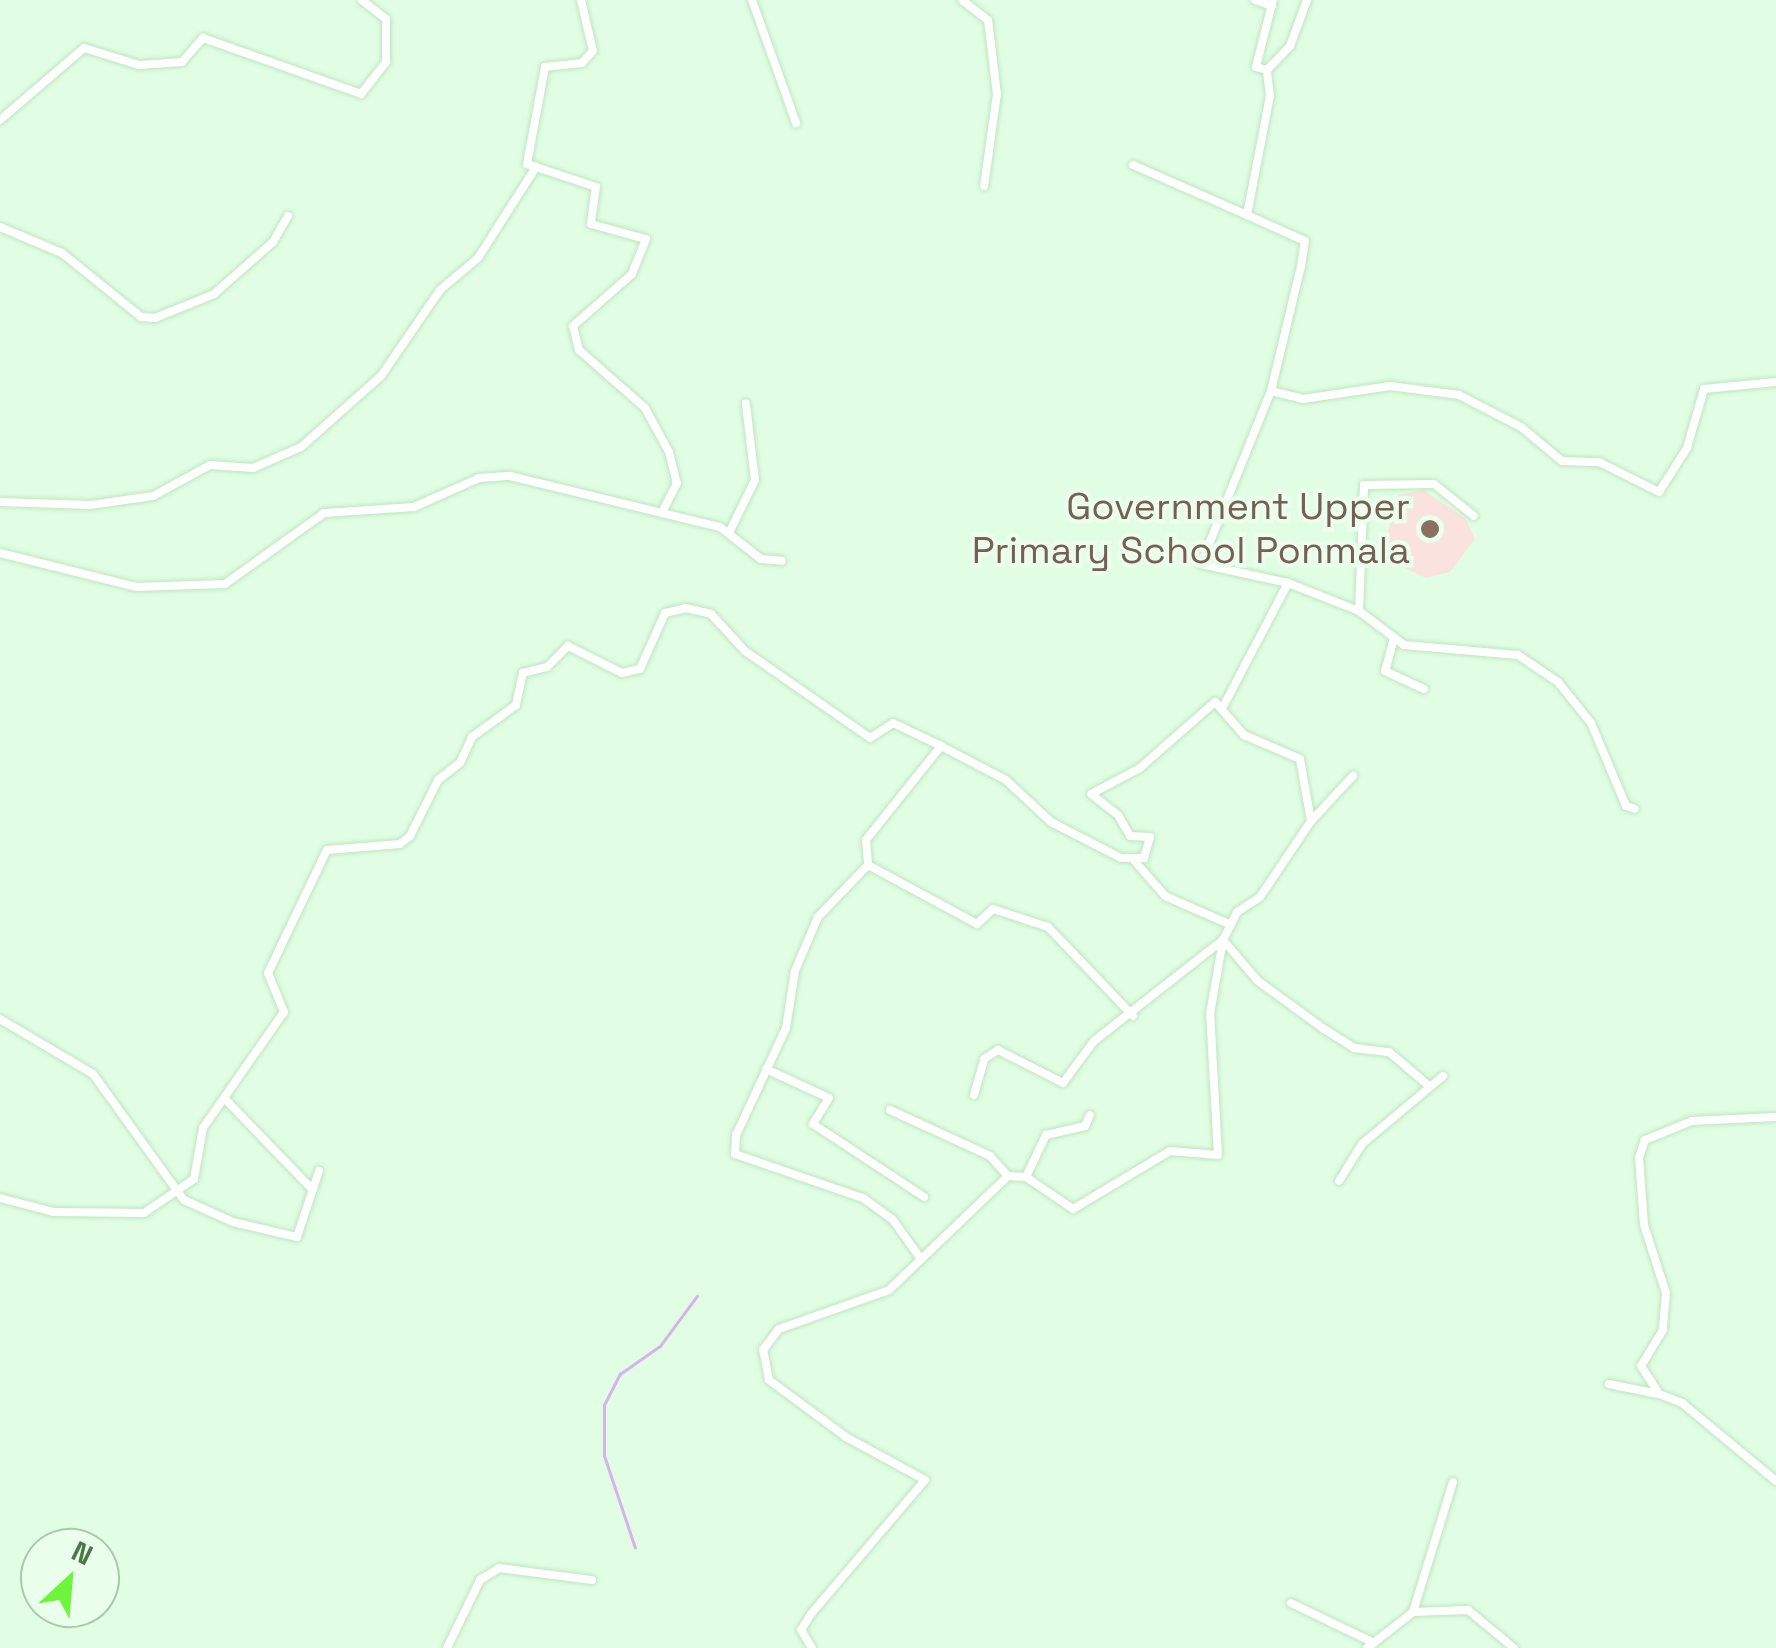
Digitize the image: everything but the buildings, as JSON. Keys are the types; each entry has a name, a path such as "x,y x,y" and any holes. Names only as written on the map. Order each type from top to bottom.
{"street":[{"path":"0,120 84,48 138,64 182,62 203,38 361,94 386,62 386,19 362,0"},
{"path":"581,0 593,50 582,63 546,67 527,164 596,188 591,224 646,239 632,274 573,326 579,350 645,408 669,452 677,483 662,512"},
{"path":"752,0 796,123"},
{"path":"962,0 988,20 997,94 984,186"},
{"path":"1255,0 1272,3 1256,67 1267,70"},
{"path":"1267,70 1290,46 1306,0"},
{"path":"1248,215 1270,96 1267,70"},
{"path":"1133,165 1304,241 1271,391 1200,564 1288,583 1359,610 1394,638 1433,650 1518,655 1558,682 1591,722 1626,806 1635,809"},
{"path":"0,502 90,505 154,496 210,465 253,468 302,447 382,376 440,290 478,258 536,168"},
{"path":"0,227 62,253 141,317 154,318 214,294 272,242 288,216"},
{"path":"1271,391 1303,400 1390,386 1459,394 1521,427 1562,460 1599,462 1659,492 1687,448 1704,389 1746,379 1776,382"},
{"path":"729,533 755,480 746,404"},
{"path":"0,554 136,587 225,584 324,513 414,506 479,478 510,476 662,512 729,533 762,559 782,561"},
{"path":"1359,610 1364,486 1434,484 1474,516"},
{"path":"1224,705 1288,583"},
{"path":"0,1198 54,1212 144,1213 176,1187 194,1179 203,1128 284,1012 268,973 327,850 338,843 400,844 472,737 516,706 523,673 547,666 568,646 622,674 640,669 665,612 711,614 746,651 870,738 892,722 941,746 1006,780 1038,814 1132,858 1165,896 1230,925"},
{"path":"1394,638 1385,671 1424,688"},
{"path":"1132,858 1144,858 1150,836 1130,836 1091,794 1140,768 1214,702 1224,705 1244,735 1300,759 1311,821"},
{"path":"921,1258 893,1220 863,1198 735,1154 818,918 868,865 866,840 941,746"},
{"path":"890,1110 990,1156 1008,1176 1026,1178 1072,1209 1170,1151 1218,1154 1210,1014 1223,940 1230,925 1311,821 1353,776"},
{"path":"868,865 976,924 992,909 1048,927 1133,1016"},
{"path":"974,1095 991,1051 1062,1082 1094,1041 1133,1016 1223,940"},
{"path":"1223,940 1258,981 1324,1029 1354,1048 1388,1052 1429,1086"},
{"path":"0,1019 93,1074 184,1200 234,1222 297,1237 320,1171"},
{"path":"766,1069 829,1098 813,1124 924,1197"},
{"path":"1339,1181 1362,1144 1443,1076"},
{"path":"226,1100 313,1190"},
{"path":"1026,1178 1046,1134 1085,1126 1090,1115"},
{"path":"1776,1116 1692,1121 1646,1140 1644,1226 1666,1293 1664,1330 1641,1366 1664,1395 1776,1480"},
{"path":"812,1648 801,1630 925,1480 846,1437 769,1380 763,1350 779,1329 889,1290 1008,1176"},
{"path":"1609,1384 1664,1395"},
{"path":"1414,1612 1453,1482"},
{"path":"447,1648 480,1580 500,1568 592,1580"},
{"path":"1291,1603 1371,1645 1414,1612 1468,1610 1514,1648"}],"shaded area":[{"name":"Government Upper Primary School Ponmala","path":"1423,490 1465,518 1475,539 1450,572 1426,578 1381,557 1398,495"}],"waterway":[{"path":"635,1548 604,1456 604,1405 620,1374 660,1346 697,1296"}],"place":[{"name":"Government Upper Primary School Ponmala","path":"1430,529"}]}
